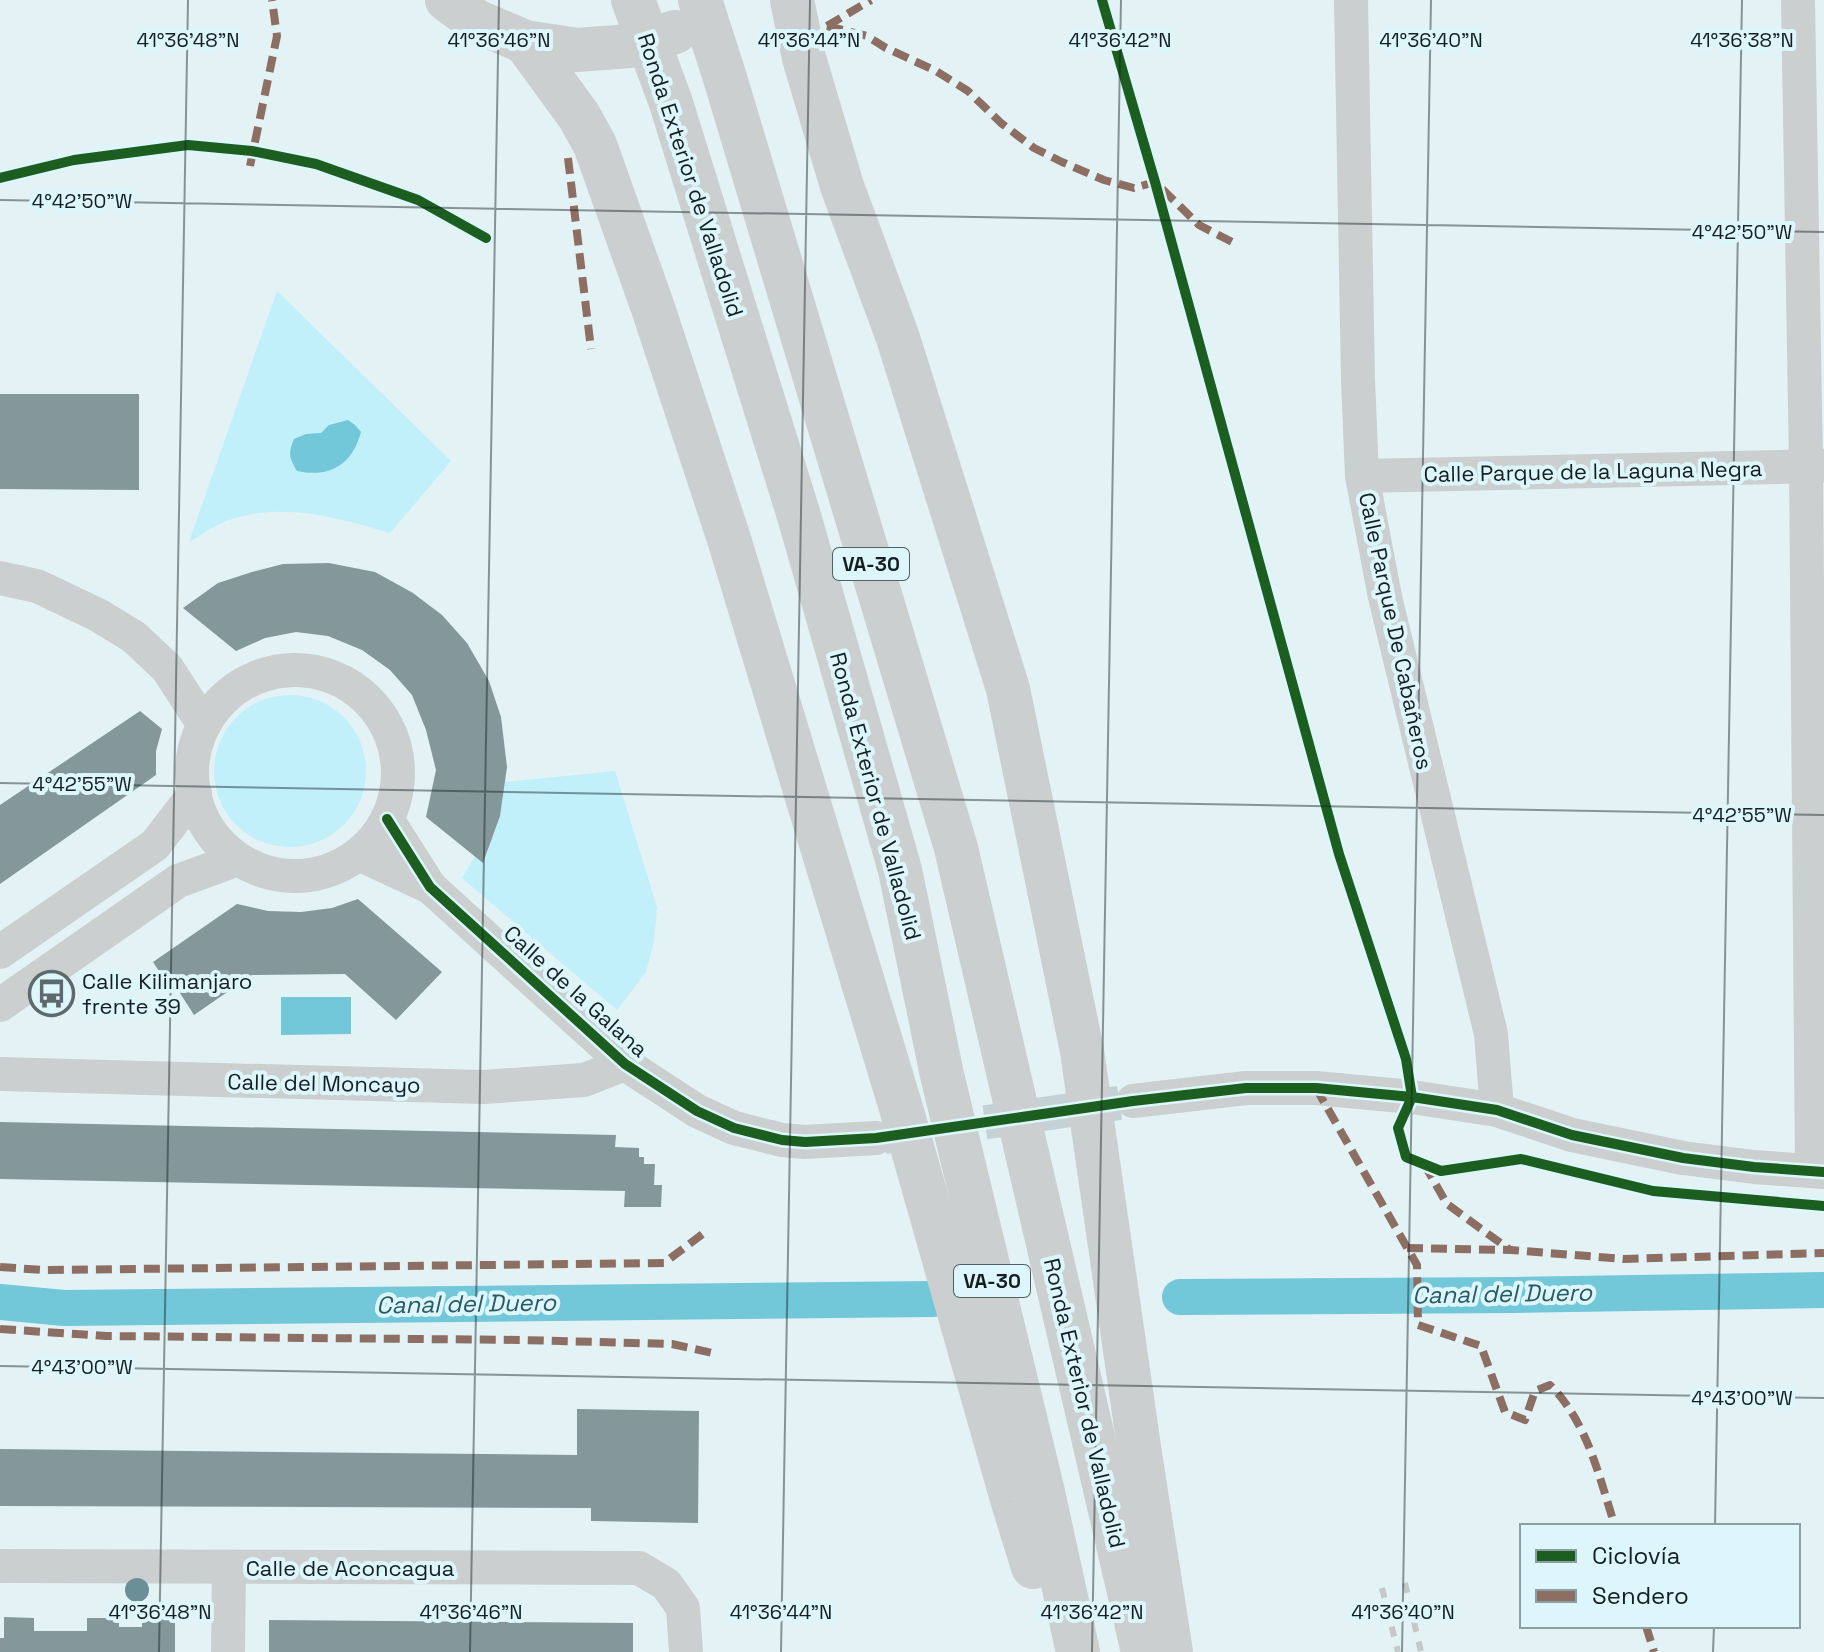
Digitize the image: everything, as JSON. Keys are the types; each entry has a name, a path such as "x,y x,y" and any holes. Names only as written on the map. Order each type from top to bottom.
{"highway":[{"path":"447,0 476,21 525,42 577,50 630,46 680,31 728,0"},
{"name":"Ronda Exterior de Valladolid","path":"633,0 671,103 799,516 900,870 942,1075 1042,1488 1078,1652"},
{"name":"Ronda Exterior de Valladolid","path":"700,0 956,848 1143,1652"},
{"path":"792,0 804,58 842,186 898,338 1008,689 1082,1051 1171,1652"},
{"path":"525,42 579,116 595,145 658,322 761,644 901,1108 1012,1499 1060,1652"}],"street":[{"name":"Calle Parque De Cabañeros","path":"1351,0 1362,476 1385,597 1491,1034 1497,1110"},
{"path":"1133,1101 1246,1088 1316,1088 1412,1097 1497,1110 1572,1135 1683,1158 1818,1171 1815,466 1798,0"},
{"name":"Calle Parque de la Laguna Negra","path":"1362,476 1815,466"},
{"path":"0,578 37,586 98,615 134,637 167,668 204,725"},
{"path":"167,668 235,689"},
{"path":"298,670 329,675 363,695 385,721 397,755 398,779 394,803 375,838 359,854 336,868 301,876 272,874 254,868 221,845 200,811 192,775 196,747 204,725 218,705 235,689 259,676 279,671 298,670"},
{"path":"0,952 155,845 195,793"},
{"name":"Calle de la Galana","path":"387,819 430,887 625,1064 697,1111 734,1128 782,1140 805,1142 876,1138"},
{"name":"Calle de la Galana","path":"359,854 430,887"},
{"path":"0,1005 178,881 238,859"},
{"name":"Calle del Moncayo","path":"0,1047 10,1075 483,1087 584,1080 625,1064"},
{"name":"Calle de Aconcagua","path":"0,1566 639,1568 666,1584 683,1608 686,1652"},
{"path":"228,1652 229,1568"}],"shaded area":[{"path":"277,291 451,461 390,533 332,517 272,512 226,521 189,542"},
{"path":"290,695 319,701 344,717 360,742 366,771 360,800 344,825 319,841 290,847 261,841 236,825 220,800 214,771 220,742 236,717 261,701"},
{"path":"615,771 657,907 654,942 646,972 617,1010 462,878 475,856 484,862 500,816 505,782"}],"water":[{"path":"348,420 361,432 345,461 320,472 297,471 290,455 294,439 321,433 329,425"},
{"path":"281,997 351,997 351,1034 281,1035"}],"building":[{"path":"0,394 139,394 139,490 0,489"},
{"path":"329,563 375,572 413,593 442,615 467,643 489,681 501,717 507,767 500,816 483,863 426,817 436,770 426,730 412,695 390,670 362,650 328,636 296,632 265,638 236,651 183,608 218,583 252,572 283,564"},
{"path":"140,711 162,729 156,751 156,775 0,884 0,805"},
{"path":"358,899 442,972 396,1020 345,974 252,975 194,1015 178,990 172,991 153,962 237,904 268,911 301,912 332,908"},
{"path":"0,1122 616,1135 615,1147 639,1148 639,1157 644,1157 644,1164 655,1164 654,1185 662,1185 661,1207 624,1207 625,1191 0,1179"},
{"path":"577,1409 699,1411 698,1523 591,1521 591,1508 0,1506 0,1449 577,1455"},
{"path":"4,1617 34,1618 34,1631 87,1631 87,1618 119,1618 119,1627 142,1627 142,1618 175,1619 175,1652 0,1652"},
{"path":"269,1620 633,1623 633,1652 269,1652"}],"waterway":[{"name":"Canal del Duero","path":"1180,1297 1824,1290"},
{"name":"Canal del Duero","path":"0,1302 64,1308 933,1299"}],"tunnel":[{"path":"884,1137 1133,1101"}],"railway":[{"path":"1405,1583 1421,1652"},
{"path":"1382,1588 1398,1652"}],"marked path":[{"path":"250,166 277,36 272,0"},
{"path":"827,26 871,0"},
{"path":"827,26 867,36 936,71 968,91 1001,123 1034,148 1062,162 1104,180 1134,188 1155,182 1199,225 1234,243"},
{"path":"568,158 591,349"},
{"path":"1316,1088 1417,1265 1418,1325 1481,1346 1505,1412 1525,1420 1535,1391 1550,1385 1583,1433 1614,1524"},
{"path":"1424,1164 1447,1204 1510,1250"},
{"path":"0,1267 43,1270 664,1263 704,1233"},
{"path":"1407,1248 1511,1250 1624,1259 1824,1253"},
{"path":"0,1329 106,1336 672,1344 717,1354"},
{"path":"1647,1628 1654,1652"}],"cycle path":[{"path":"1102,0 1155,182 1339,854 1406,1059 1412,1097 1398,1128 1406,1157 1441,1171 1521,1159 1653,1191 1824,1206"},
{"path":"0,178 74,160 188,145 252,151 316,164 418,200 486,238"},
{"path":"387,819 430,887 625,1064 697,1111 734,1128 782,1140 805,1142 876,1138 1246,1088 1316,1088 1412,1097 1497,1110 1572,1135 1683,1158 1824,1172"}],"place":[{"name":"Calle Kilimanjaro frente 39","path":"51,994"}]}
